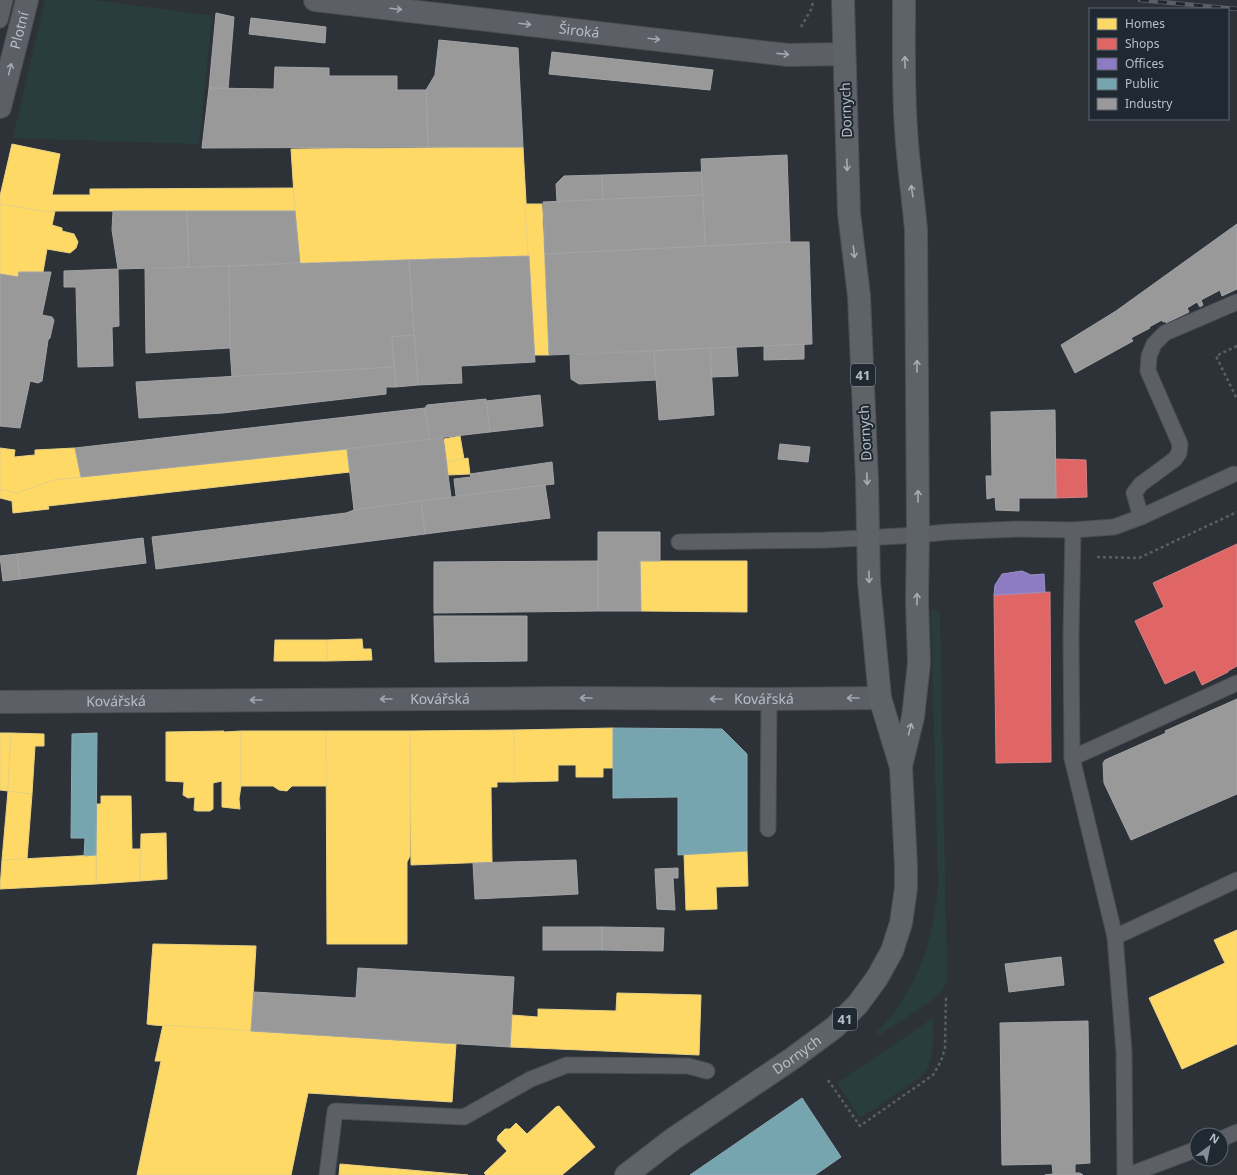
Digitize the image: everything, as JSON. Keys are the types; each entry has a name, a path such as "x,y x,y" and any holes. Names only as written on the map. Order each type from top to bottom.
{"main road":[{"name":"Dornych","path":"626,1175 673,1140 793,1058 835,1027 858,1004 877,978 892,951 901,923 906,866 901,767 880,698 869,582 867,480 859,296 849,213 843,0"},
{"name":"Dornych","path":"901,767 913,717 919,663 917,600 916,230 906,128 904,0"}],"street":[{"name":"Plotní","path":"0,107 27,0"},
{"name":"Široká","path":"316,0 788,55 844,54"},
{"name":"Kovářská","path":"0,702 559,698 769,700 880,698"}],"lane":[{"path":"0,20 5,0"},
{"path":"1141,517 1134,493 1141,484 1175,459 1179,453 1180,444 1148,370 1149,356 1154,344 1165,333 1237,302"},
{"path":"679,542 825,540 1010,529 1074,530 1114,527 1141,517 1234,474"},
{"path":"1074,530 1072,557 1071,636 1072,758 1115,937 1124,1052 1125,1175"},
{"path":"1072,758 1237,683"},
{"path":"768,829 769,700"},
{"path":"1115,937 1237,880"},
{"path":"327,1175 335,1111 464,1117 531,1079 567,1065 688,1066 707,1071"},
{"path":"1129,1175 1189,1153"}],"path":[{"path":"1237,346 1216,356 1237,399"},
{"path":"1072,557 1139,558 1237,512"},
{"path":"828,1080 860,1126 928,1079 933,1075 941,1061 945,1048 946,996"}],"shaded area":[{"path":"45,0 95,0 212,16 199,144 13,138"},
{"path":"931,609 940,613 947,980 942,991 935,998 878,1036 876,1033 902,1001 912,983 927,946 936,907 938,886"},
{"path":"933,1018 933,1048 929,1062 921,1077 860,1118 837,1083"}],"building: Homes":[{"path":"12,144 60,154 52,195 90,195 90,189 294,188 295,211 48,212 0,204 0,196"},
{"path":"523,147 529,256 300,263 291,149"},
{"path":"0,204 48,212 55,211 52,225 62,228 62,231 74,234 78,242 76,248 70,253 47,249 43,272 19,272 18,277 0,274"},
{"path":"525,204 542,204 549,355 534,355"},
{"path":"460,436 464,459 447,462 444,439"},
{"path":"0,448 15,450 14,457 35,455 35,450 75,448 81,477 54,480 17,493 0,489"},
{"path":"347,449 350,472 48,506 49,509 13,513 12,501 0,498 0,489 17,493 54,480"},
{"path":"468,458 470,474 448,475 447,462"},
{"path":"640,561 747,561 747,612 641,611"},
{"path":"362,639 363,649 371,649 372,660 327,661 327,640"},
{"path":"275,640 327,640 327,661 274,661"},
{"path":"613,728 613,768 603,768 603,777 576,777 576,765 558,765 558,781 513,782 514,730"},
{"path":"514,730 514,782 497,782 497,787 491,787 492,862 411,865 410,731"},
{"path":"241,731 240,809 222,807 222,781 213,783 213,809 210,811 194,810 195,797 188,798 183,795 184,782 166,781 166,732"},
{"path":"241,731 326,731 327,786 292,786 287,791 279,790 273,786 241,786"},
{"path":"326,731 410,731 410,856 407,862 407,944 327,944"},
{"path":"0,733 11,733 8,791 0,790"},
{"path":"11,733 44,734 44,746 35,746 32,794 8,791"},
{"path":"8,791 32,794 27,859 2,860"},
{"path":"101,796 131,796 132,849 141,849 140,881 96,884 97,804 101,804"},
{"path":"166,833 167,879 140,881 141,834"},
{"path":"747,851 748,886 716,887 717,909 686,910 684,854"},
{"path":"96,855 96,884 0,889 2,860"},
{"path":"1237,930 1237,1044 1182,1069 1149,998 1225,963 1214,940"},
{"path":"153,944 256,946 251,1031 147,1024"},
{"path":"617,993 701,995 699,1055 510,1047 512,1015 538,1017 538,1009 616,1011"},
{"path":"163,1025 456,1044 452,1102 308,1093 291,1175 137,1175 161,1061 155,1061"},
{"path":"559,1106 595,1147 562,1175 486,1175 484,1173 507,1151 497,1140 498,1136 505,1129 510,1129 516,1123 527,1134 556,1107"},
{"path":"340,1164 468,1175 339,1175"}],"building: Shops":[{"path":"1055,459 1086,460 1087,497 1056,498"},
{"path":"1237,544 1237,666 1202,685 1195,670 1165,684 1135,621 1164,607 1153,583"},
{"path":"1050,592 1051,762 996,763 994,595"}],"building: Offices":[{"path":"1022,571 1031,575 1044,574 1045,592 994,595 995,585 1002,574"}],"building: Public":[{"path":"613,728 722,729 747,754 747,851 678,855 678,797 613,798"},
{"path":"97,733 96,855 84,856 85,838 71,838 72,734"},
{"path":"802,1098 841,1157 815,1175 690,1175"}],"building: Industry":[{"path":"216,13 234,17 228,89 209,88"},
{"path":"251,18 326,27 325,43 249,34"},
{"path":"439,40 518,48 523,147 428,147 426,90 435,75"},
{"path":"552,52 713,70 710,90 549,74"},
{"path":"275,67 329,68 329,76 397,76 397,90 426,90 428,147 202,148 209,88 274,89"},
{"path":"787,155 790,242 705,246 701,159"},
{"path":"701,172 703,195 603,200 602,175"},
{"path":"602,175 603,200 557,202 556,184 564,176"},
{"path":"703,195 705,246 545,254 543,202"},
{"path":"113,211 187,211 189,267 118,269 112,230"},
{"path":"187,211 295,211 300,263 189,267"},
{"path":"1237,224 1237,289 1222,296 1220,290 1201,300 1203,305 1200,307 1197,302 1187,308 1189,312 1166,323 1162,320 1131,338 1133,341 1075,373 1061,345 1116,311"},
{"path":"809,242 812,344 549,355 545,254"},
{"path":"529,256 535,362 461,366 462,383 418,385 409,260"},
{"path":"409,260 414,335 392,337 394,367 232,377 230,348 229,266"},
{"path":"229,266 230,348 146,353 145,269"},
{"path":"118,269 119,326 112,327 113,366 78,367 76,287 64,287 64,271"},
{"path":"19,272 51,272 42,315 52,317 54,320 50,338 48,340 42,381 38,383 30,381 20,428 0,426 0,274 18,277"},
{"path":"414,335 418,385 396,387 392,337"},
{"path":"804,344 804,359 764,360 764,346"},
{"path":"736,347 738,376 712,377 710,348"},
{"path":"710,348 714,415 659,420 654,351"},
{"path":"654,351 656,380 579,384 571,379 570,355"},
{"path":"394,367 396,387 386,387 386,394 223,413 139,418 136,382"},
{"path":"540,395 543,426 490,432 486,401"},
{"path":"486,399 490,432 429,439 425,408 427,405"},
{"path":"425,408 429,439 347,449 81,477 75,448"},
{"path":"1055,410 1056,498 1019,498 1019,511 996,510 995,497 987,499 986,476 992,476 991,412"},
{"path":"443,438 451,497 354,510 347,449"},
{"path":"780,444 810,447 808,462 778,459"},
{"path":"552,462 554,484 456,496 454,479 471,477 470,474"},
{"path":"545,485 550,518 425,534 421,501"},
{"path":"421,501 425,534 156,569 152,537 346,513 354,510"},
{"path":"598,532 660,532 660,561 640,561 641,611 598,611"},
{"path":"143,538 146,563 20,579 17,554"},
{"path":"17,554 20,579 3,581 0,556"},
{"path":"598,561 598,611 434,613 434,562"},
{"path":"434,616 527,616 527,661 435,662"},
{"path":"1237,699 1237,794 1131,840 1104,783 1103,763 1105,760"},
{"path":"576,860 578,894 475,899 473,863"},
{"path":"678,868 678,878 673,878 675,910 657,909 655,869"},
{"path":"543,927 602,927 602,950 543,950"},
{"path":"602,927 664,928 663,951 602,950"},
{"path":"1061,957 1064,985 1009,992 1005,964"},
{"path":"358,968 514,977 510,1047 251,1031 254,992 356,998"},
{"path":"1088,1021 1090,1163 1075,1164 1075,1173 1080,1173 1083,1175 1045,1175 1053,1174 1052,1164 1002,1165 1000,1023"}],"railway":[{"path":"1140,0 1226,8"},
{"path":"1229,8 1237,9"}]}
